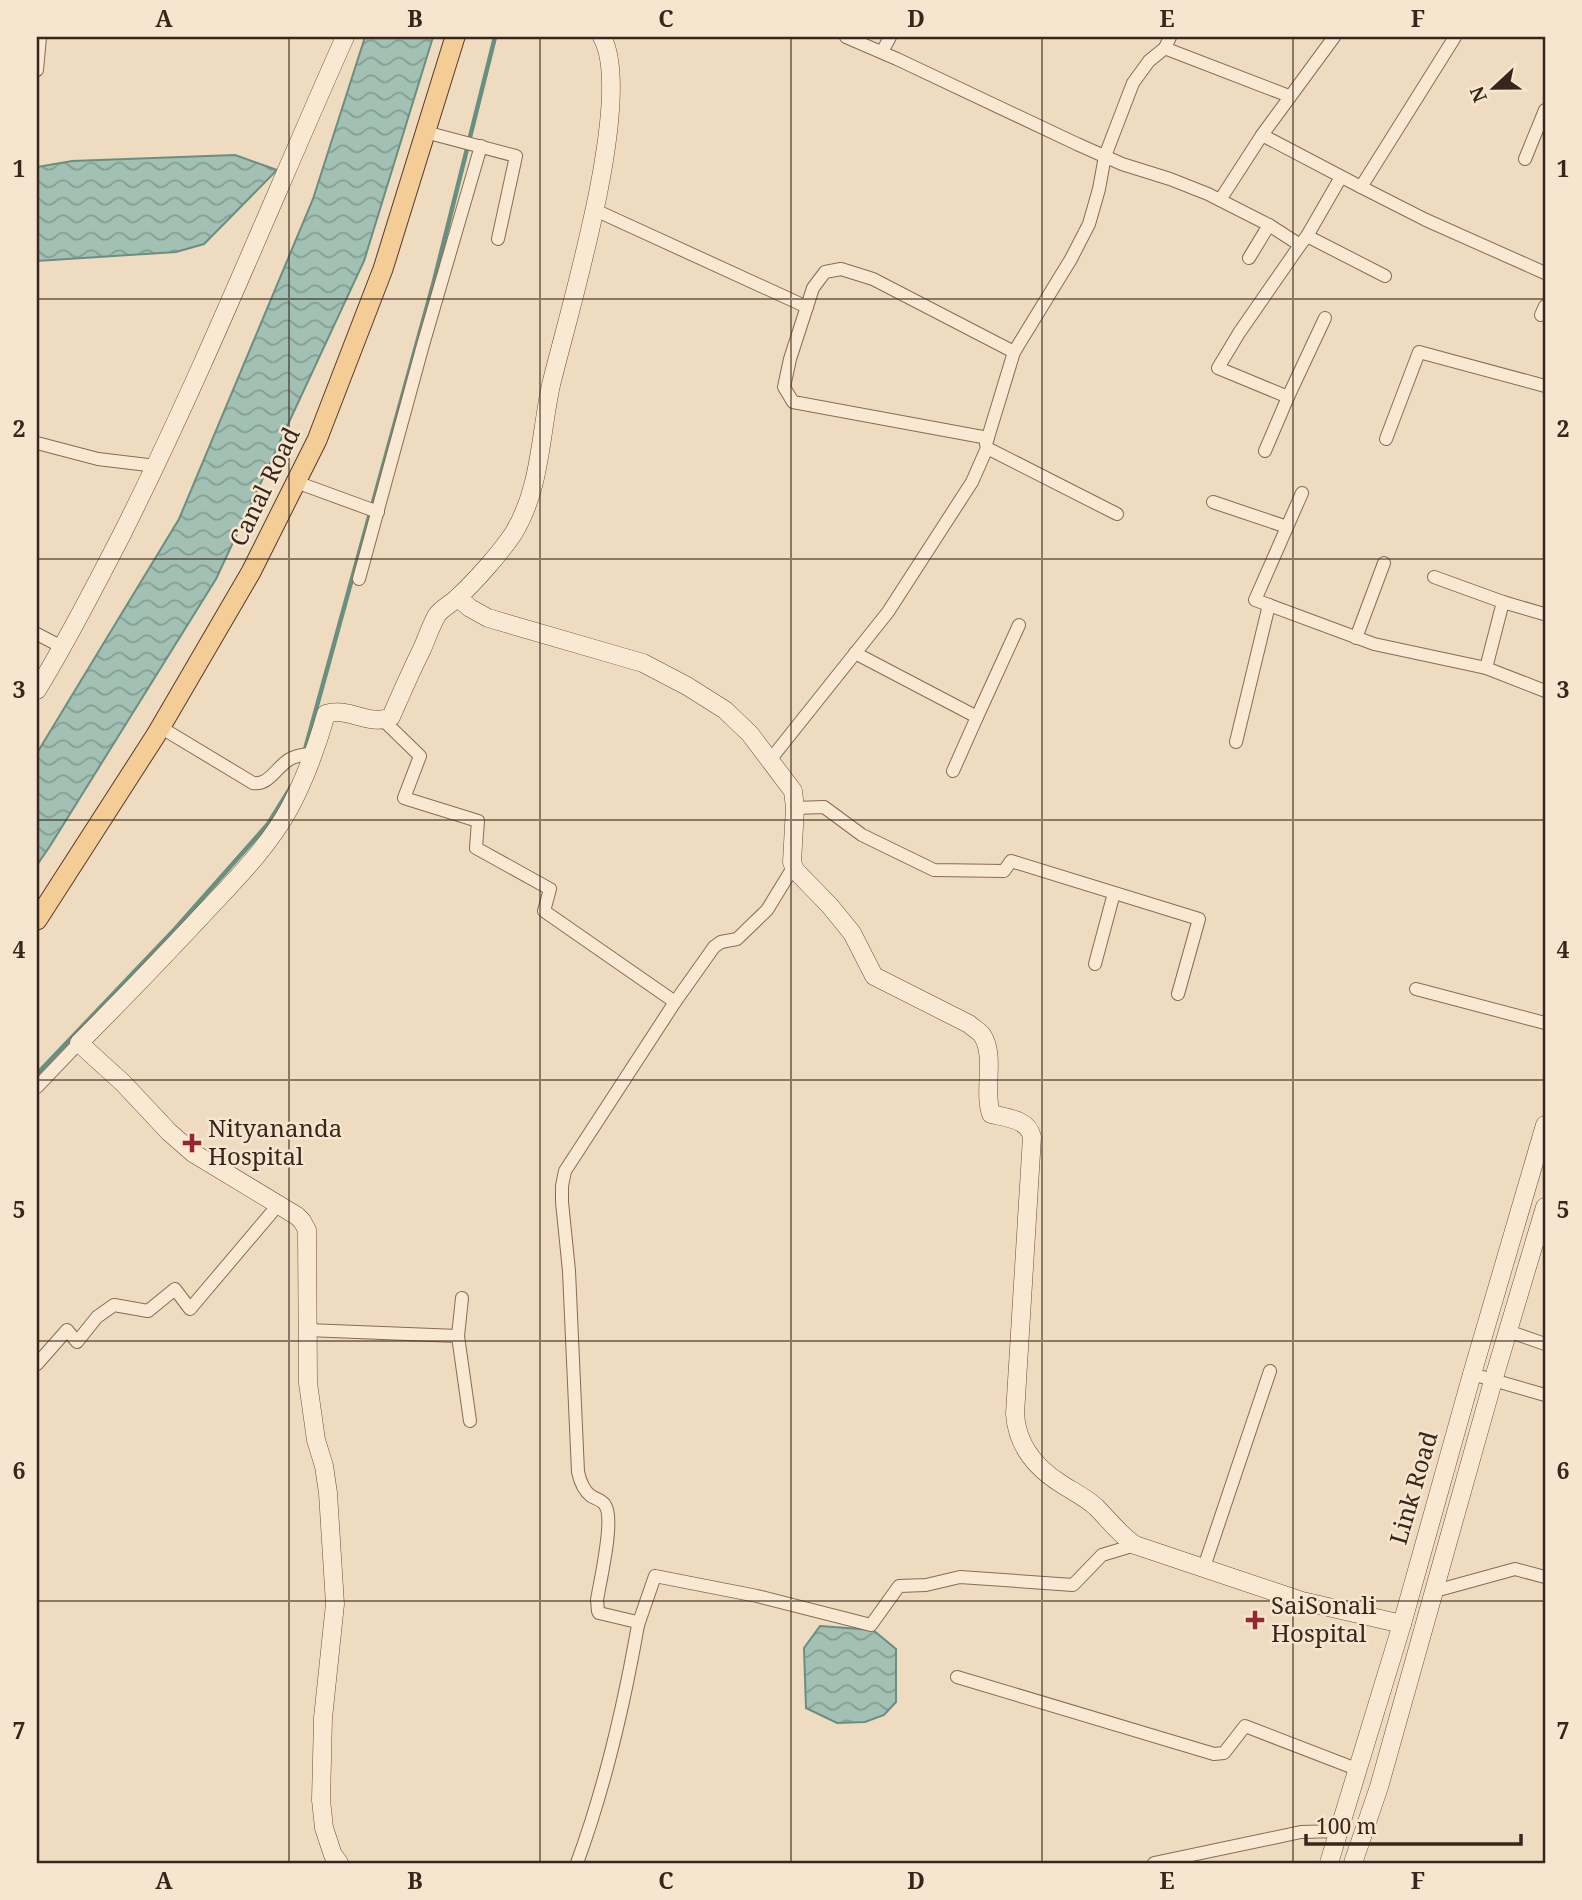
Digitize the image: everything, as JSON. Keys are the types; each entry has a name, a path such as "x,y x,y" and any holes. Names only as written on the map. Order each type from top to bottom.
{"main road":[{"name":"Canal Road","path":"37,920 160,727 251,572 317,440 383,270 455,37"}],"street":[{"path":"37,70 40,37"},
{"path":"37,690 78,620 156,466 345,37"},
{"path":"37,1087 160,962 250,865 289,809 313,754 326,714 334,711 375,720 391,717 438,613 458,598 513,534 536,478 551,389 595,210 611,103 610,60 602,37"},
{"path":"846,37 1017,117 1105,156 1220,200 1269,225 1385,276"},
{"path":"881,52 890,37"},
{"path":"1220,200 1289,96 1334,37"},
{"path":"1361,187 1455,37"},
{"path":"770,761 888,612 972,482 988,443 1014,352 1047,300 1089,224 1105,156 1133,83 1149,61 1168,42 1289,96"},
{"path":"1525,159 1545,110"},
{"path":"425,132 516,156 498,239"},
{"path":"1262,135 1426,220 1545,273"},
{"path":"359,579 478,146"},
{"path":"1288,397 1218,368 1303,240 1341,177"},
{"path":"595,210 807,307"},
{"path":"1249,258 1269,225"},
{"path":"1014,352 873,279 841,269 825,272 813,288 790,359 784,387 793,401 988,443 1117,514"},
{"path":"1265,451 1325,318"},
{"path":"1386,439 1419,352 1545,386"},
{"path":"37,443 98,459 156,466"},
{"path":"296,482 378,512"},
{"path":"1302,493 1255,600 1374,644 1486,668 1545,691"},
{"path":"1213,502 1287,527"},
{"path":"1356,638 1384,563"},
{"path":"1434,578 1545,614"},
{"path":"458,598 488,618 643,663 725,710 750,734 793,791 795,808 792,862 795,870 852,933 874,976 969,1024 981,1034 988,1054 987,1098 991,1114 1026,1124 1032,1137 1016,1428 1028,1455 1039,1468 1096,1507 1123,1537 1135,1545 1302,1601 1402,1624"},
{"path":"1486,668 1503,602"},
{"path":"1236,742 1269,605"},
{"path":"953,771 1019,625"},
{"path":"37,634 62,647"},
{"path":"855,653 977,717"},
{"path":"383,720 420,756 404,798 478,821 477,848 550,889 544,911 675,1002"},
{"path":"160,727 253,783 266,781 288,760 313,754"},
{"path":"795,808 824,807 862,835 934,870 1004,871 1011,861 1199,919 1178,994"},
{"path":"638,1625 637,1622 598,1611 597,1600 609,1532 608,1511 605,1504 586,1491 578,1472 569,1271 562,1186 565,1171 714,947 721,942 737,939 767,910 794,866"},
{"path":"1095,964 1114,893"},
{"path":"1416,989 1545,1023"},
{"path":"79,1043 193,1153 297,1216 307,1230 308,1383 316,1440 328,1493 335,1605 323,1718 321,1800 324,1828 333,1855 339,1863"},
{"name":"Link Road","path":"1329,1863 1402,1624 1545,1125"},
{"path":"37,1364 67,1330 77,1342 97,1317 114,1305 148,1311 175,1289 190,1309 278,1205"},
{"name":"Link Road","path":"1353,1863 1379,1787 1545,1206"},
{"path":"462,1298 458,1336 470,1421"},
{"path":"307,1330 458,1336"},
{"path":"1508,1331 1545,1344"},
{"path":"1205,1567 1270,1371"},
{"path":"1472,1374 1545,1395"},
{"path":"577,1863 616,1730 638,1625 655,1576 757,1596 870,1625 899,1586 926,1585 960,1577 1073,1585 1102,1555 1135,1545"},
{"path":"1435,1591 1515,1569 1545,1577"},
{"path":"957,1677 1213,1754 1224,1753 1245,1726 1359,1769"},
{"path":"1154,1863 1301,1832 1339,1831"}],"water":[{"path":"365,37 433,37 364,261 216,579 37,865 37,753 179,519 313,199"},
{"path":"235,155 277,170 204,244 176,252 37,261 37,167 72,161"},
{"path":"820,1626 873,1630 896,1649 896,1702 884,1715 865,1722 837,1723 806,1708 804,1648"}],"waterway":[{"path":"304,753 434,281 495,37"},
{"path":"37,1074 175,929 268,824 291,787"}],"place":[{"name":"Nityananda Hospital","path":"192,1143"},
{"name":"SaiSonali Hospital","path":"1255,1620"}]}
